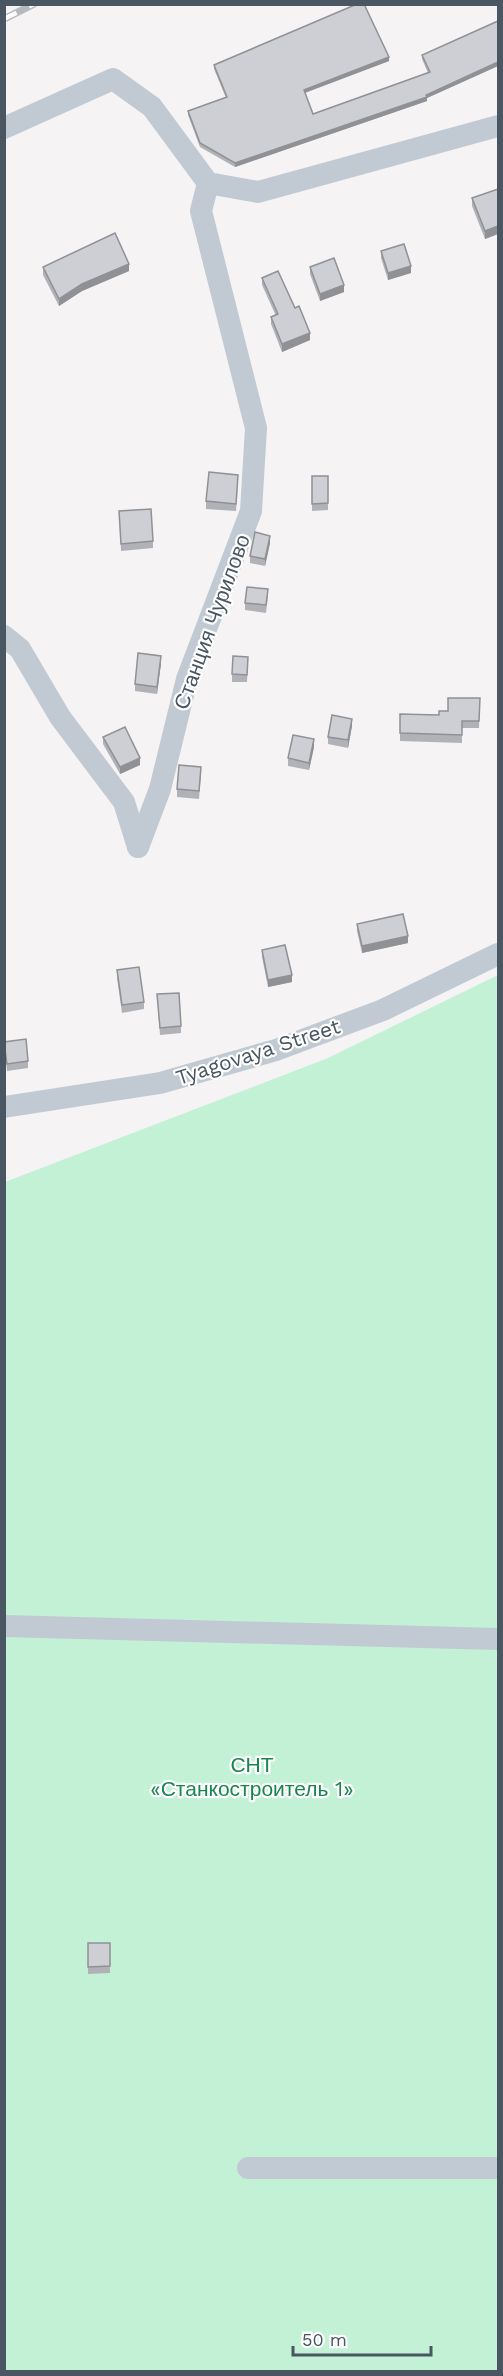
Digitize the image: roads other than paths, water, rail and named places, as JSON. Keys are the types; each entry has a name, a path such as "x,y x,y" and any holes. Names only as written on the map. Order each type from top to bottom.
{"street":[{"path":"4,128 113,79 152,107 208,183 258,192 498,126"},
{"name":"Станция Чурилово","path":"4,636 20,649 60,717 124,802 138,847 160,789 187,679 251,511 256,428 201,211 208,183"},
{"name":"Tyagovaya Street","path":"4,1107 160,1083 276,1050 383,1010 498,954"},
{"path":"4,1626 498,1639"},
{"path":"248,2168 498,2168"}],"railway":[{"path":"4,19 34,4"}],"park label":[{"name":"СНТ «Станкостроитель 1»","path":"252,1777"}]}
